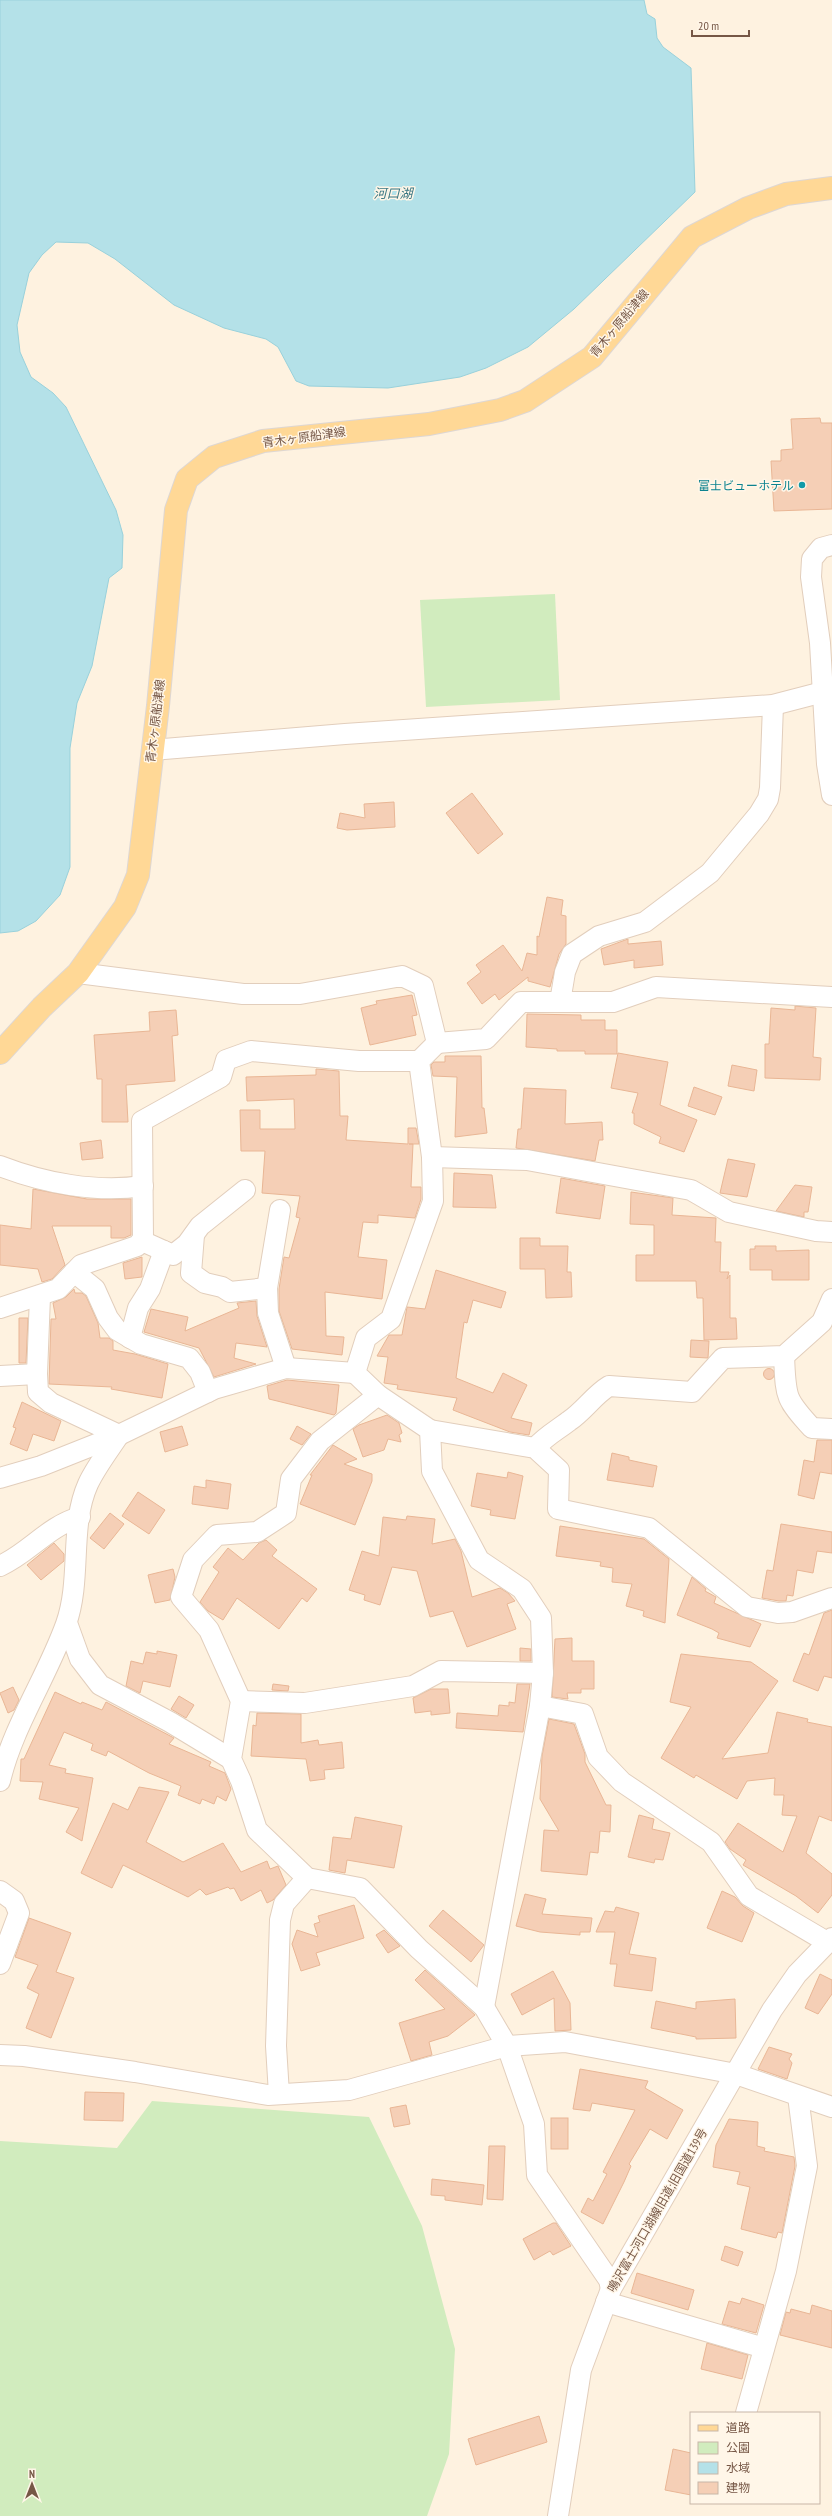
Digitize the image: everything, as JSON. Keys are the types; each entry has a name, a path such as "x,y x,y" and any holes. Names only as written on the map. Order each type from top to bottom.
{"main road":[{"name":"青木ヶ原船津線","path":"0,1053 42,1007 78,973 125,906 138,875 176,510 187,479 214,457 263,441 429,424 500,410 525,401 592,357 692,237 724,219 786,194 832,188"}],"street":[{"path":"832,545 820,548 812,559 811,577 823,692 829,713 827,764 832,795"},
{"path":"152,750 345,734 773,705 823,692"},
{"path":"560,1002 564,972 572,954 599,936 645,922 710,873 759,814 768,799 770,788 773,705"},
{"path":"78,973 243,994 300,994 402,976 423,986 437,1043"},
{"path":"0,1308 58,1289 81,1265 137,1246 142,1241 142,1121 221,1077 226,1060 252,1052 358,1061 419,1061 437,1043 486,1039 521,1002 613,1002 656,987 832,997"},
{"path":"355,1373 366,1338 391,1319 433,1201 432,1157 419,1061"},
{"path":"432,1157 527,1160 691,1190 729,1212 816,1231 832,1232"},
{"path":"0,1166 59,1183 79,1186 128,1188 143,1186"},
{"path":"142,1241 173,1255 194,1235 200,1226 246,1190"},
{"path":"280,1210 267,1288 268,1313 286,1368"},
{"path":"194,1235 191,1273 205,1283 230,1292 267,1288"},
{"path":"130,1338 138,1308 150,1289 164,1250"},
{"path":"74,1272 95,1289 108,1318 117,1330 140,1344 189,1358 200,1372 208,1392"},
{"path":"40,1296 37,1374 38,1392 51,1403 119,1435"},
{"path":"535,1448 548,1434 570,1421 599,1392 609,1386 692,1392 723,1358 784,1356 822,1322 832,1299"},
{"path":"784,1356 786,1393 792,1407 812,1428 832,1429"},
{"path":"0,1478 41,1466 119,1435 208,1392 286,1368 355,1373 378,1395 430,1430 535,1448 559,1470 558,1509 649,1528 747,1607 778,1613 792,1612 832,1598"},
{"path":"0,1376 37,1374"},
{"path":"378,1395 320,1441 291,1479 286,1513 257,1532 217,1535 193,1560 181,1597 209,1630 241,1701 231,1758 241,1780 257,1830 307,1878 360,1888 419,1949 484,2007 507,2046 534,2124 537,2175 608,2280 609,2295 764,2348"},
{"path":"430,1430 432,1471 479,1560 522,1589 541,1618 543,1673 540,1706 484,2007"},
{"path":"0,1781 14,1740 50,1664 67,1622 76,1583 80,1517 88,1484 119,1435"},
{"path":"0,1566 21,1554 52,1529 80,1517"},
{"path":"67,1622 80,1659 100,1685 170,1722 231,1758"},
{"path":"241,1701 305,1703 413,1686 440,1671 543,1673"},
{"path":"540,1706 583,1714 598,1757 622,1782 711,1842 749,1896 830,1940"},
{"path":"279,2094 276,2046 280,1920 284,1904 307,1878"},
{"path":"0,1891 14,1901 19,1913 0,1964"},
{"name":"鳴沢富士河口湖線旧道;旧国道139号","path":"558,2516 581,2370 609,2295 645,2227 736,2074 772,2010 797,1974 830,1940"},
{"path":"0,2055 24,2056 134,2072 268,2095 349,2090 507,2046 565,2042 736,2074 832,2107"},
{"path":"746,2412 786,2271 807,2166 798,2096"}],"green space":[{"path":"555,594 560,700 426,707 420,600"},
{"path":"152,2101 369,2117 422,2226 455,2349 449,2454 427,2516 0,2516 0,2141 117,2148"}],"water":[{"name":"河口湖","path":"0,0 644,0 647,14 655,19 657,38 663,47 691,68 695,192 574,309 528,347 486,368 460,377 388,388 309,386 296,381 278,347 266,339 224,328 174,305 115,259 88,243 56,242 42,255 29,273 17,325 20,352 31,377 53,393 66,407 116,510 123,535 122,568 109,578 92,666 77,703 70,748 70,867 60,895 36,921 18,931 0,933"}],"building":[{"name":"富士ビューホテル","path":"820,418 821,423 832,423 832,509 774,511 771,461 781,461 781,450 793,449 791,419"},
{"path":"472,793 503,834 478,854 446,813"},
{"path":"394,802 395,827 347,830 337,828 340,813 365,818 364,804"},
{"path":"547,897 563,900 561,915 566,916 566,944 559,954 550,987 528,981 528,977 499,1000 495,994 482,1004 467,983 481,972 476,965 503,945 522,971 527,953 537,955 537,936 539,937"},
{"path":"628,939 628,944 661,941 663,965 634,968 634,960 604,965 601,949"},
{"path":"412,995 417,1015 412,1016 416,1035 370,1045 361,1008 377,1004 376,1001"},
{"path":"795,1006 816,1008 813,1057 821,1058 820,1080 765,1078 765,1044 769,1044 771,1008 795,1010"},
{"path":"176,1010 178,1035 172,1036 175,1081 126,1085 128,1122 102,1122 102,1079 97,1079 94,1035 150,1031 149,1012"},
{"path":"527,1014 581,1015 581,1020 605,1020 605,1030 617,1030 617,1054 585,1054 585,1051 557,1051 557,1049 526,1047"},
{"path":"618,1053 668,1062 660,1105 697,1120 684,1152 659,1143 661,1137 634,1124 634,1113 632,1113 638,1093 611,1088"},
{"path":"445,1056 481,1056 482,1108 484,1108 487,1133 455,1137 457,1077 433,1076 431,1065 434,1062 445,1062"},
{"path":"732,1065 757,1070 754,1091 728,1086"},
{"path":"316,1069 339,1071 340,1116 348,1116 346,1140 408,1144 408,1128 416,1128 419,1144 413,1144 411,1187 421,1187 421,1199 415,1218 378,1215 378,1223 363,1222 358,1257 387,1260 382,1299 325,1292 326,1336 344,1337 342,1355 292,1349 279,1311 279,1289 284,1257 289,1258 300,1218 296,1217 300,1196 262,1193 265,1151 241,1151 240,1110 260,1110 260,1129 295,1129 294,1099 247,1101 246,1077 316,1075"},
{"path":"694,1087 722,1097 715,1115 688,1106"},
{"path":"524,1088 566,1090 565,1124 602,1122 603,1140 599,1140 595,1161 516,1148 518,1129 521,1129"},
{"path":"101,1140 103,1158 82,1160 80,1143"},
{"path":"728,1159 755,1164 747,1197 720,1193"},
{"path":"454,1173 492,1175 496,1208 453,1207"},
{"path":"561,1178 605,1186 600,1219 556,1213"},
{"path":"795,1185 812,1187 808,1212 804,1212 804,1217 776,1211"},
{"path":"33,1189 87,1199 131,1199 131,1235 124,1238 111,1238 111,1226 52,1226 65,1265 52,1279 42,1282 38,1269 0,1265 0,1225 31,1229"},
{"path":"631,1192 673,1198 672,1215 716,1218 715,1242 721,1242 720,1272 729,1272 727,1279 730,1275 730,1318 736,1318 737,1339 704,1340 703,1298 697,1298 696,1281 636,1281 636,1255 654,1255 654,1225 630,1224"},
{"path":"520,1238 540,1238 540,1246 568,1246 567,1272 571,1272 572,1297 546,1298 545,1269 520,1269"},
{"path":"755,1246 776,1246 776,1251 809,1250 809,1280 772,1280 772,1270 750,1270 750,1249 755,1249"},
{"path":"142,1257 142,1277 125,1279 123,1263"},
{"path":"436,1270 506,1292 501,1308 473,1300 467,1323 464,1322 456,1378 493,1393 503,1373 527,1385 511,1418 532,1423 529,1435 510,1432 453,1410 457,1398 397,1389 398,1385 384,1383 388,1357 377,1356 389,1335 402,1335 407,1307 425,1309"},
{"path":"74,1289 75,1293 82,1293 86,1296 98,1323 100,1338 109,1338 113,1341 113,1350 135,1354 168,1364 162,1398 111,1389 112,1387 49,1384 51,1319 56,1319 53,1303 66,1297"},
{"path":"256,1301 257,1316 267,1347 236,1343 234,1358 256,1364 214,1377 199,1348 144,1332 151,1309 188,1317 185,1331 239,1308 237,1303"},
{"path":"19,1318 28,1318 26,1363 19,1363"},
{"path":"691,1340 709,1341 708,1358 690,1357"},
{"path":"767,1369 771,1369 773,1370 773,1378 767,1379 764,1376 764,1372"},
{"path":"287,1380 339,1385 336,1413 334,1415 269,1399 267,1386"},
{"path":"22,1402 61,1421 54,1441 33,1434 27,1451 10,1444 16,1428 13,1427"},
{"path":"387,1415 399,1423 402,1433 399,1435 401,1442 388,1439 384,1450 363,1457 353,1429 359,1425"},
{"path":"182,1426 188,1445 165,1452 160,1432"},
{"path":"297,1426 311,1434 302,1445 290,1439"},
{"path":"817,1440 832,1440 832,1474 820,1472 814,1499 798,1495 804,1460 814,1462"},
{"path":"333,1445 357,1459 344,1464 372,1474 372,1481 355,1525 300,1504 312,1475 310,1475"},
{"path":"612,1453 629,1457 629,1460 657,1466 653,1487 607,1480"},
{"path":"508,1472 523,1476 515,1519 490,1515 491,1510 471,1506 477,1473 507,1478"},
{"path":"206,1480 231,1484 228,1509 192,1504 194,1486 206,1488"},
{"path":"138,1492 165,1510 149,1534 122,1516"},
{"path":"110,1513 124,1524 104,1549 90,1538"},
{"path":"407,1516 435,1519 432,1544 455,1539 461,1551 472,1597 500,1588 508,1593 515,1601 507,1604 516,1629 467,1647 453,1611 430,1617 417,1571 392,1567 380,1605 364,1600 365,1595 349,1590 362,1551 379,1556 383,1517 406,1520"},
{"path":"781,1524 832,1532 832,1553 817,1551 813,1573 797,1570 793,1596 787,1595 786,1601 762,1598 767,1570 773,1571"},
{"path":"560,1526 644,1539 669,1559 665,1623 643,1616 644,1611 626,1606 632,1584 612,1582 613,1568 600,1566 601,1562 556,1556"},
{"path":"266,1540 277,1550 272,1556 317,1589 307,1602 302,1598 279,1629 237,1598 223,1620 208,1611 200,1602 219,1572 213,1567 228,1548 243,1560 259,1543"},
{"path":"54,1543 64,1554 64,1561 41,1580 27,1565"},
{"path":"173,1569 175,1577 170,1600 155,1603 148,1575"},
{"path":"692,1577 706,1589 705,1591 716,1597 714,1603 761,1624 750,1647 717,1638 719,1633 677,1615"},
{"path":"832,1610 832,1678 824,1676 818,1691 793,1681 804,1653 809,1655 824,1613"},
{"path":"572,1638 572,1661 594,1661 594,1689 581,1689 581,1693 567,1693 568,1699 552,1697 555,1639"},
{"path":"520,1648 531,1649 531,1661 520,1661"},
{"path":"157,1651 177,1655 170,1687 143,1681 140,1693 126,1686 131,1661 143,1664 146,1652 157,1654"},
{"path":"681,1654 751,1662 778,1681 722,1759 768,1753 777,1712 808,1719 807,1722 832,1727 832,1821 819,1816 806,1853 832,1874 832,1895 818,1913 796,1896 743,1865 746,1860 730,1849 725,1842 738,1823 783,1852 797,1816 782,1815 784,1795 774,1795 775,1778 747,1781 737,1799 696,1775 694,1778 661,1758 691,1707 670,1702"},
{"path":"273,1684 289,1686 288,1691 272,1690"},
{"path":"517,1684 530,1684 523,1732 456,1728 457,1713 498,1716 499,1705 509,1706 509,1702 515,1703"},
{"path":"13,1687 19,1700 14,1710 8,1713 0,1693"},
{"path":"431,1689 448,1689 450,1713 431,1715 431,1711 415,1713 413,1698"},
{"path":"55,1692 81,1704 82,1702 102,1710 106,1702 174,1738 169,1744 211,1762 209,1766 225,1773 231,1789 226,1801 217,1796 214,1804 202,1799 200,1804 178,1795 181,1786 149,1773 108,1751 106,1756 91,1750 93,1744 64,1732 49,1765 66,1769 65,1773 93,1778 82,1841 66,1832 79,1808 39,1799 43,1782 20,1781 21,1759 24,1759"},
{"path":"179,1696 194,1705 186,1718 171,1709"},
{"path":"257,1713 301,1714 301,1743 318,1740 319,1745 342,1742 344,1768 324,1770 325,1779 310,1781 306,1759 251,1756 253,1725 256,1726"},
{"path":"549,1719 574,1724 585,1754 585,1762 606,1805 611,1805 610,1832 600,1831 598,1853 590,1852 587,1875 541,1871 544,1830 559,1831 540,1799 542,1756"},
{"path":"139,1787 169,1792 146,1842 183,1862 223,1843 241,1872 267,1861 270,1869 278,1866 286,1885 273,1900 267,1903 261,1890 241,1901 234,1888 230,1889 228,1887 206,1895 200,1889 188,1897 123,1865 112,1888 81,1873 113,1803 128,1810"},
{"path":"639,1815 654,1819 652,1829 670,1833 663,1860 655,1859 654,1863 628,1857"},
{"path":"355,1817 402,1826 394,1868 347,1860 345,1873 329,1870 333,1837 351,1839"},
{"path":"722,1891 735,1897 743,1906 754,1913 742,1942 707,1928"},
{"path":"525,1894 546,1899 542,1914 592,1918 590,1932 580,1932 580,1935 540,1932 516,1926"},
{"path":"354,1905 364,1938 316,1953 320,1965 301,1971 292,1944 297,1930 318,1937 314,1924 320,1922 318,1916"},
{"path":"616,1907 639,1913 629,1954 656,1958 652,1991 614,1986 617,1964 610,1964 615,1932 596,1932 605,1911 614,1912"},
{"path":"443,1910 484,1945 471,1962 429,1926"},
{"path":"29,1918 71,1933 56,1972 74,1978 51,2038 26,2028 39,1994 27,1988 38,1965 15,1957"},
{"path":"384,1930 400,1946 388,1953 376,1935"},
{"path":"425,1970 475,2015 448,2036 429,2042 432,2055 411,2061 399,2023 445,2009 415,1980"},
{"path":"553,1971 570,2003 571,2030 555,2031 554,1998 522,2015 511,1994"},
{"path":"820,1974 832,1980 832,1994 818,2014 805,2008"},
{"path":"735,1999 736,2038 696,2039 696,2037 651,2028 656,2001 696,2009 696,2002"},
{"path":"769,2047 792,2054 789,2059 792,2063 787,2079 758,2069"},
{"path":"580,2069 648,2081 645,2088 683,2110 667,2139 650,2129 629,2164 631,2166 603,2224 581,2212 588,2198 593,2201 607,2174 603,2172 635,2110 592,2103 590,2111 573,2109"},
{"path":"85,2092 124,2093 123,2121 84,2120"},
{"path":"406,2105 410,2124 394,2127 390,2108"},
{"path":"551,2118 568,2118 568,2149 551,2149"},
{"path":"729,2119 758,2122 757,2146 765,2148 764,2151 794,2157 795,2166 782,2233 778,2232 776,2238 741,2229 750,2187 737,2184 740,2172 713,2167 716,2145"},
{"path":"489,2146 505,2146 503,2200 487,2199"},
{"path":"432,2179 484,2185 482,2205 445,2200 445,2196 431,2195"},
{"path":"553,2223 556,2223 571,2246 553,2255 550,2251 534,2260 523,2239"},
{"path":"725,2246 743,2252 738,2266 721,2260"},
{"path":"637,2273 694,2290 688,2310 631,2293"},
{"path":"742,2298 764,2305 756,2333 722,2324 729,2301 740,2304"},
{"path":"812,2305 832,2311 832,2348 780,2335 786,2312 790,2313 791,2309 810,2314"},
{"path":"707,2343 748,2355 742,2379 701,2369"},
{"path":"539,2416 547,2442 476,2465 468,2439"},
{"path":"673,2449 690,2453 690,2495 665,2490"}],"place":[{"name":"富士ビューホテル","path":"802,485"}]}
